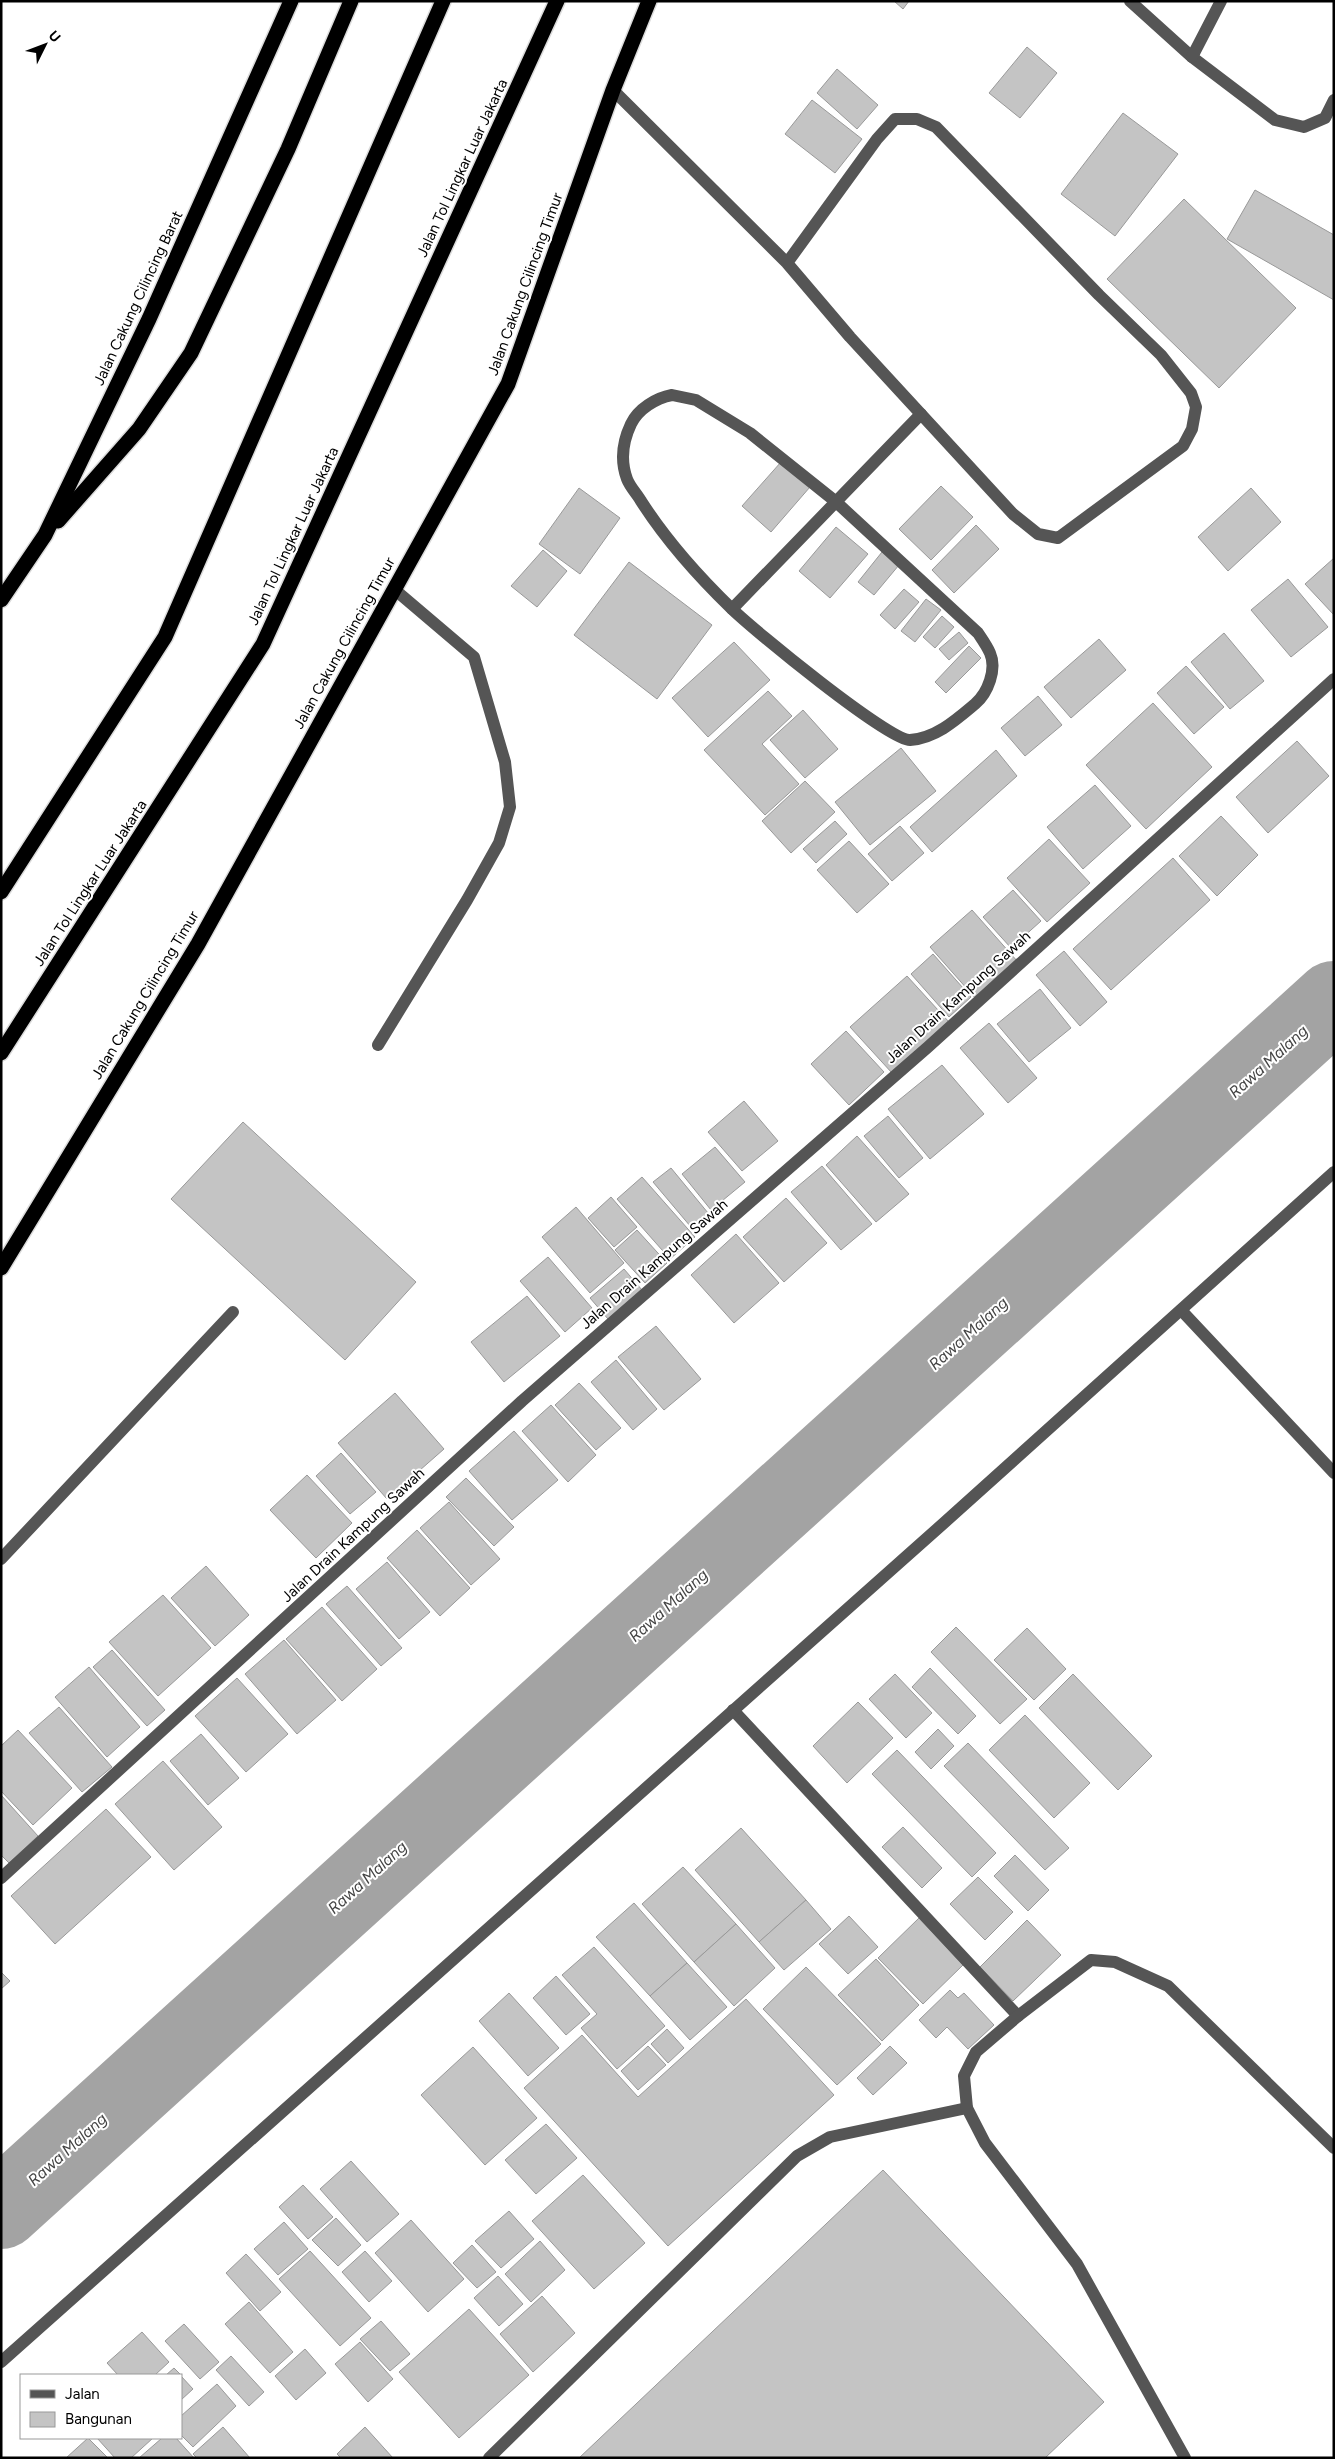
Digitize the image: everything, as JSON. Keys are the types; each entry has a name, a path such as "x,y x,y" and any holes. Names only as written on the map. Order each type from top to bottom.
{"highway":[{"name":"Jalan Cakung Cilincing Barat","path":"1,600 45,535 149,319 291,1"},
{"path":"45,535 139,429 191,353 288,149 352,1"},
{"path":"1,892 165,637 443,1"},
{"name":"Jalan Tol Lingkar Luar Jakarta","path":"1,1053 263,644 557,1"},
{"name":"Jalan Cakung Cilincing Timur","path":"1,1268 198,944 508,384 613,90 650,1"}],"street":[{"path":"1130,1 1192,57 1275,120 1304,127 1325,118 1334,100"},
{"path":"1192,57 1221,1"},
{"path":"613,90 787,263 850,337 1013,514 1038,534 1058,538 1183,446 1192,429 1196,408 1191,393 1161,355 1099,295 936,127 917,119 895,119 877,139 787,263"},
{"path":"672,395 696,400 750,433 834,501 978,633 991,654 992,670 990,682 978,701 951,724 934,734 908,740 884,730 732,609 673,546 628,480 622,457 624,438 633,418 644,408 662,397 672,395"},
{"path":"732,609 834,501 922,414"},
{"path":"378,1045 472,892 499,843 510,807 505,762 474,657 394,589"},
{"name":"Jalan Drain Kampung Sawah","path":"1,1878 522,1401 928,1047 1334,680"},
{"path":"1,2362 1334,1172"},
{"path":"1180,1310 1334,1473"},
{"path":"1,1559 233,1312"},
{"path":"733,1710 1018,2016"},
{"path":"1185,2458 1077,2264 986,2143 968,2108 964,2076 976,2052 1018,2016 1091,1960 1115,1962 1168,1986 1334,2148"},
{"path":"489,2458 796,2156 830,2138 968,2108"}],"building":[{"path":"894,1 909,1 903,9"},
{"path":"1027,47 1057,73 1020,118 989,93"},
{"path":"837,69 878,105 857,129 817,93"},
{"path":"812,100 862,139 835,173 785,134"},
{"path":"1123,113 1178,154 1115,236 1061,194"},
{"path":"1255,190 1334,235 1334,300 1227,239"},
{"path":"1184,199 1296,308 1219,388 1107,279"},
{"path":"781,462 810,487 771,532 742,506"},
{"path":"941,486 973,517 931,560 899,529"},
{"path":"579,488 620,518 580,574 539,544"},
{"path":"1251,488 1281,522 1228,571 1198,537"},
{"path":"976,525 999,549 954,593 932,570"},
{"path":"836,527 868,554 830,598 799,571"},
{"path":"543,550 567,571 537,607 511,586"},
{"path":"882,552 899,565 874,595 858,582"},
{"path":"1334,558 1334,615 1305,584"},
{"path":"629,562 712,625 657,699 574,635"},
{"path":"1288,579 1328,627 1291,657 1251,610"},
{"path":"904,589 919,602 895,629 880,615"},
{"path":"926,599 941,610 915,642 901,631"},
{"path":"942,616 954,627 935,648 923,637"},
{"path":"959,632 968,643 949,660 939,649"},
{"path":"1224,633 1264,681 1230,709 1191,662"},
{"path":"1099,639 1126,670 1071,718 1044,687"},
{"path":"734,642 770,680 708,737 672,698"},
{"path":"969,646 981,658 946,693 935,682"},
{"path":"1186,666 1224,707 1194,734 1157,693"},
{"path":"768,691 792,716 762,744 799,784 765,815 704,750"},
{"path":"1038,696 1062,725 1025,756 1001,728"},
{"path":"1153,703 1212,767 1146,829 1086,765"},
{"path":"803,710 838,749 805,778 770,740"},
{"path":"1297,741 1329,776 1268,833 1236,797"},
{"path":"901,748 936,791 870,845 835,802"},
{"path":"996,750 1017,776 932,852 910,827"},
{"path":"805,781 835,812 791,853 762,821"},
{"path":"1095,785 1131,826 1083,869 1047,827"},
{"path":"1221,816 1258,855 1217,896 1179,856"},
{"path":"835,821 847,834 816,863 803,849"},
{"path":"900,826 924,853 892,881 868,854"},
{"path":"1049,839 1090,883 1047,922 1007,878"},
{"path":"849,841 889,884 857,913 817,870"},
{"path":"1173,858 1210,900 1111,990 1073,949"},
{"path":"1013,890 1041,921 1011,948 983,917"},
{"path":"972,910 1018,962 976,999 930,947"},
{"path":"1064,951 1107,1002 1080,1026 1036,975"},
{"path":"933,954 971,997 949,1017 911,974"},
{"path":"907,976 949,1022 892,1073 850,1027"},
{"path":"1040,989 1071,1028 1029,1062 997,1024"},
{"path":"989,1023 1037,1078 1008,1103 960,1048"},
{"path":"846,1031 884,1072 849,1105 811,1064"},
{"path":"942,1065 984,1114 930,1159 888,1109"},
{"path":"744,1101 778,1141 742,1171 708,1132"},
{"path":"888,1116 923,1158 899,1178 864,1136"},
{"path":"243,1122 416,1282 345,1360 171,1199"},
{"path":"857,1136 909,1194 876,1222 826,1165"},
{"path":"715,1147 745,1182 711,1210 682,1174"},
{"path":"822,1166 872,1224 841,1250 791,1192"},
{"path":"671,1168 713,1219 696,1233 653,1182"},
{"path":"642,1177 695,1237 670,1259 617,1199"},
{"path":"611,1197 637,1227 614,1247 588,1218"},
{"path":"786,1198 827,1243 784,1282 743,1237"},
{"path":"576,1207 624,1263 590,1293 542,1237"},
{"path":"637,1230 667,1263 645,1283 615,1250"},
{"path":"736,1234 779,1283 734,1323 691,1275"},
{"path":"548,1257 592,1308 565,1332 520,1281"},
{"path":"624,1269 642,1290 608,1319 590,1298"},
{"path":"527,1296 560,1336 504,1382 471,1342"},
{"path":"656,1326 701,1379 664,1410 618,1357"},
{"path":"616,1360 657,1409 633,1430 591,1382"},
{"path":"579,1383 621,1428 596,1450 555,1405"},
{"path":"395,1393 444,1449 387,1499 338,1443"},
{"path":"551,1405 596,1455 568,1482 522,1431"},
{"path":"514,1431 558,1480 512,1520 469,1471"},
{"path":"341,1453 376,1492 350,1514 316,1476"},
{"path":"307,1475 352,1523 316,1558 270,1510"},
{"path":"466,1478 514,1527 494,1546 446,1497"},
{"path":"449,1502 500,1559 471,1585 420,1528"},
{"path":"417,1530 470,1588 440,1616 387,1558"},
{"path":"387,1562 430,1612 399,1639 356,1589"},
{"path":"206,1566 249,1615 215,1646 171,1598"},
{"path":"347,1586 402,1648 381,1666 326,1604"},
{"path":"163,1595 211,1648 158,1696 109,1642"},
{"path":"322,1607 377,1669 342,1701 286,1639"},
{"path":"956,1627 1027,1699 1000,1724 931,1652"},
{"path":"1027,1628 1066,1669 1034,1700 994,1660"},
{"path":"284,1640 336,1700 297,1734 245,1674"},
{"path":"112,1650 165,1710 147,1726 93,1667"},
{"path":"89,1667 140,1727 107,1757 55,1697"},
{"path":"930,1668 976,1716 958,1734 912,1687"},
{"path":"895,1674 932,1713 906,1738 869,1699"},
{"path":"1073,1674 1152,1756 1118,1790 1039,1708"},
{"path":"237,1678 288,1734 246,1772 195,1716"},
{"path":"858,1702 893,1738 847,1783 813,1746"},
{"path":"59,1707 112,1767 82,1792 29,1733"},
{"path":"1025,1715 1090,1783 1054,1818 989,1750"},
{"path":"938,1729 954,1746 931,1769 915,1752"},
{"path":"18,1730 72,1788 33,1825 1,1791 1,1746"},
{"path":"201,1734 239,1778 208,1805 170,1761"},
{"path":"968,1743 1069,1848 1045,1870 944,1766"},
{"path":"897,1750 996,1853 972,1877 872,1774"},
{"path":"163,1761 222,1827 174,1870 115,1804"},
{"path":"1,1795 38,1836 9,1863 1,1855"},
{"path":"106,1809 151,1857 55,1944 11,1896"},
{"path":"903,1827 942,1868 922,1888 882,1847"},
{"path":"741,1828 806,1900 759,1942 695,1870"},
{"path":"1015,1855 1049,1890 1028,1911 994,1876"},
{"path":"683,1867 736,1924 694,1962 642,1904"},
{"path":"978,1877 1013,1912 985,1940 950,1904"},
{"path":"806,1900 831,1929 784,1970 759,1942"},
{"path":"634,1903 687,1963 650,1996 596,1937"},
{"path":"849,1916 878,1947 848,1974 819,1944"},
{"path":"919,1918 963,1965 923,2004 878,1958"},
{"path":"1027,1920 1061,1955 1013,2001 980,1967"},
{"path":"736,1924 775,1968 734,2006 694,1962"},
{"path":"594,1947 665,2026 617,2069 581,2028 597,2014 562,1975"},
{"path":"876,1959 919,2005 882,2041 838,1995"},
{"path":"687,1963 727,2007 690,2040 650,1996"},
{"path":"806,1967 881,2044 837,2085 763,2009"},
{"path":"1,1972 10,1981 1,1989"},
{"path":"556,1976 590,2014 566,2035 533,1998"},
{"path":"950,1990 958,1998 964,1993 994,2025 968,2049 947,2027 936,2038 919,2020"},
{"path":"509,1993 559,2048 528,2076 479,2021"},
{"path":"746,1999 834,2095 668,2246 524,2088 582,2035 638,2097"},
{"path":"667,2029 684,2048 668,2063 651,2044"},
{"path":"648,2046 666,2065 638,2090 621,2071"},
{"path":"890,2046 907,2063 873,2095 857,2078"},
{"path":"473,2047 537,2118 485,2165 421,2095"},
{"path":"546,2124 577,2158 536,2194 505,2160"},
{"path":"351,2161 399,2214 367,2242 320,2189"},
{"path":"883,2170 1104,2402 1045,2458 579,2458"},
{"path":"583,2175 645,2243 594,2289 532,2221"},
{"path":"303,2185 333,2217 308,2239 279,2207"},
{"path":"509,2211 534,2239 501,2268 475,2241"},
{"path":"336,2218 361,2245 338,2266 312,2240"},
{"path":"411,2220 464,2279 428,2312 375,2253"},
{"path":"284,2222 308,2249 278,2275 254,2249"},
{"path":"540,2241 565,2270 531,2302 505,2274"},
{"path":"472,2245 496,2272 477,2288 453,2263"},
{"path":"310,2251 371,2318 340,2346 279,2279"},
{"path":"365,2251 392,2281 369,2302 342,2272"},
{"path":"246,2254 281,2292 260,2311 226,2273"},
{"path":"498,2276 523,2304 499,2326 474,2298"},
{"path":"542,2296 575,2333 533,2372 500,2334"},
{"path":"249,2302 293,2352 270,2373 225,2324"},
{"path":"469,2309 529,2375 459,2438 399,2372"},
{"path":"381,2321 410,2354 390,2371 360,2339"},
{"path":"184,2324 219,2362 200,2379 165,2341"},
{"path":"142,2332 169,2362 156,2374 117,2374 107,2363"},
{"path":"360,2342 393,2379 368,2402 335,2364"},
{"path":"305,2349 326,2373 296,2400 275,2376"},
{"path":"231,2356 264,2392 249,2406 216,2370"},
{"path":"174,2368 180,2374 167,2374"},
{"path":"182,2377 193,2389 182,2399"},
{"path":"217,2384 236,2406 193,2447 182,2436 182,2415"},
{"path":"223,2427 250,2458 197,2458 193,2454"},
{"path":"365,2427 393,2458 341,2458 337,2454"},
{"path":"89,2439 108,2458 66,2458"},
{"path":"98,2439 152,2439 131,2458 115,2458"},
{"path":"161,2439 177,2439 194,2458 139,2458"}],"waterway":[{"name":"Rawa Malang","path":"1,2209 1334,1001"}]}
